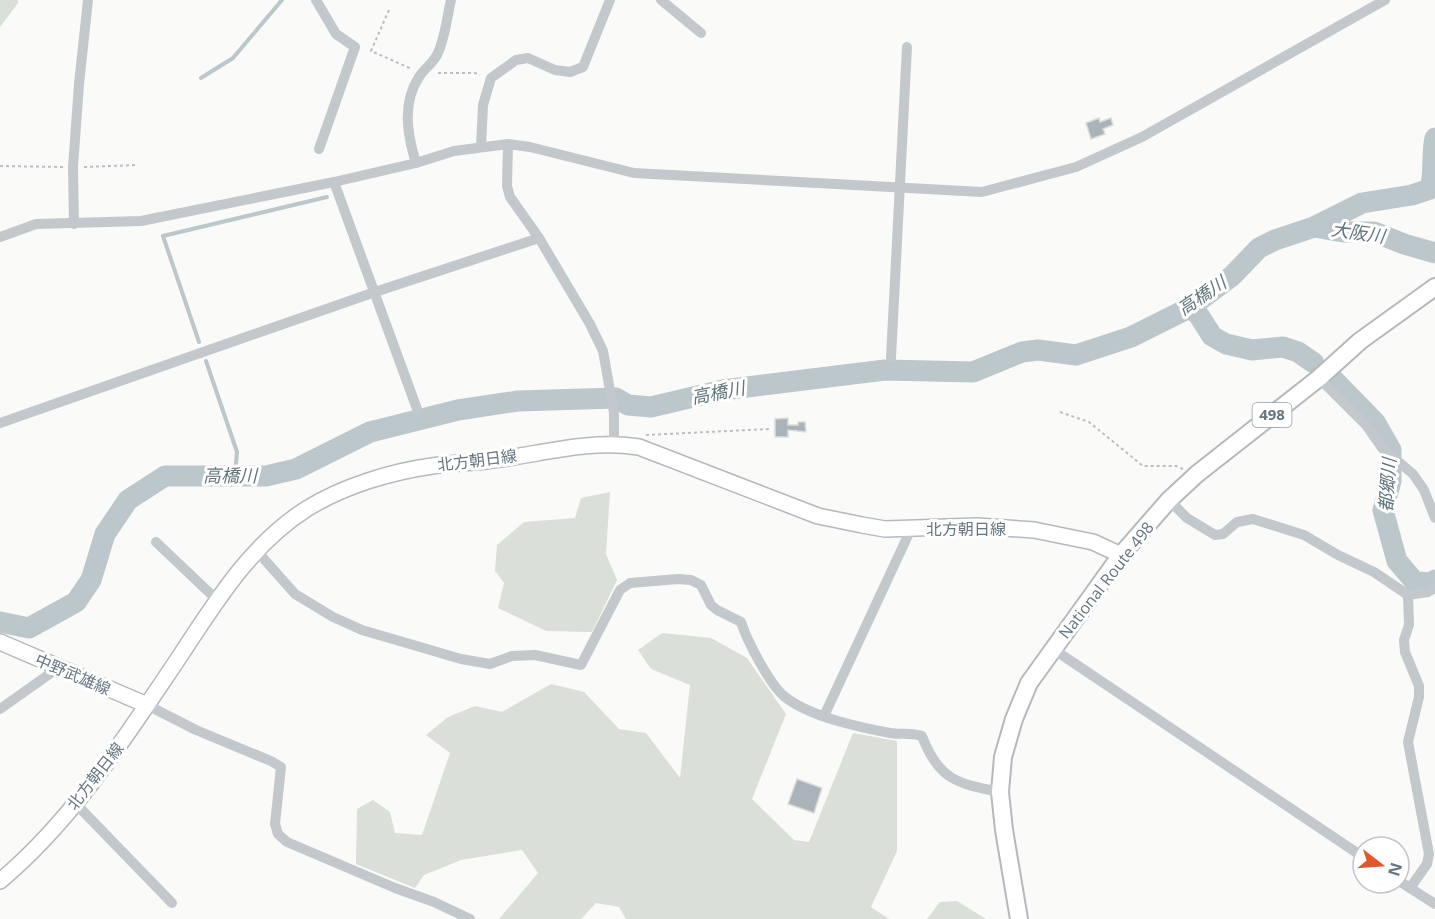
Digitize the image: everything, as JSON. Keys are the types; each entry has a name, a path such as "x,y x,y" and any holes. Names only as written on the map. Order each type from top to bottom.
{"highway":[{"name":"National Route 498","path":"1019,919 1000,792 1003,757 1014,719 1029,683 1121,555 1170,500 1197,474 1319,378 1360,341 1435,287"}],"main road":[{"name":"北方朝日線","path":"0,881 38,846 102,770 218,600 256,550 281,527 310,507 347,489 392,474 432,466 488,461 590,444 614,443 649,451 818,516 885,529 977,526 1034,530 1092,542 1121,555"},
{"name":"中野武雄線","path":"0,642 147,705"}],"street":[{"path":"74,224 74,167 79,84 88,0"},
{"path":"315,0 336,34 354,47 319,149"},
{"path":"416,163 409,140 408,109 411,90 438,53 451,0"},
{"path":"482,147 483,105 491,78 516,60 528,58 555,70 570,72 583,67 610,0"},
{"path":"660,0 701,33"},
{"path":"0,237 36,224 141,221 334,182 416,163 454,151 508,144 530,147 634,173 982,192 1076,167 1142,136 1385,0"},
{"path":"891,358 908,47"},
{"path":"508,144 507,186 510,197 539,238 603,351 614,413 614,443"},
{"path":"334,182 417,409"},
{"path":"0,423 375,292 539,238"},
{"path":"1319,378 1366,425 1382,448 1413,474 1425,490 1435,518"},
{"path":"1170,500 1187,518 1215,535 1223,534 1237,522 1253,519 1304,535 1374,572 1408,595 1428,592 1435,588"},
{"path":"824,716 911,529"},
{"path":"156,542 218,600"},
{"path":"256,550 295,594 333,617 362,630 395,640 461,659 490,664 512,656 535,655 581,665 620,590 625,586 630,583 691,580 701,585 711,605 741,622 746,638 778,691 787,698 824,716 893,734 914,733 922,736 930,756 951,779 970,787 1000,792"},
{"path":"1408,595 1409,625 1404,639 1405,652 1419,686 1419,697 1408,742 1429,854 1426,864 1411,886"},
{"path":"1053,649 1351,849"},
{"path":"0,709 58,668"},
{"path":"147,705 196,730 271,761 281,768 275,824 278,834 287,842 470,919"},
{"path":"75,802 172,903"},
{"path":"1411,889 1435,904"}],"path":[{"path":"389,10 371,51 421,74 475,73 491,78"},
{"path":"1060,412 1089,422 1143,466 1176,466 1197,474"},
{"path":"637,438 649,435 769,429"}],"shaded area":[{"path":"0,0 18,0 18,3 0,27"},
{"path":"610,492 606,554 617,580 592,632 546,631 498,608 504,583 495,571 497,545 524,522 575,518 581,498"},
{"path":"662,633 711,638 747,658 786,714 752,799 794,840 809,842 853,733 897,741 897,851 871,907 889,919 626,919 619,907 596,903 581,919 499,919 538,873 522,850 461,860 424,875 415,888 356,864 357,809 373,800 390,812 395,833 422,835 450,753 426,735 448,717 475,706 502,712 551,684 584,692 619,729 646,733 680,778 690,685 651,669 638,650"},
{"path":"957,901 986,919 927,919 940,902"}],"building":[{"path":"1099,118 1100,122 1111,118 1113,125 1103,129 1105,134 1091,139 1086,123"},
{"path":"788,418 788,425 805,422 806,432 788,430 788,437 775,437 775,419"},
{"path":"797,779 822,788 814,813 788,804"}],"waterway":[{"path":"201,78 233,58 282,0"},
{"name":"高橋川","path":"0,622 29,628 76,602 91,580 105,534 128,500 165,476 266,476 296,469 370,432 458,410 518,401 616,398 628,405 651,407 723,390 885,370 973,372 1022,352 1038,350 1076,355 1131,337 1189,308 1232,276 1259,248 1275,240 1314,227 1362,203 1412,195 1430,189 1435,138"},
{"path":"199,342 163,236 327,197"},
{"name":"大阪川","path":"1314,227 1343,232 1374,232 1435,253"},
{"name":"都郷川","path":"1189,308 1198,314 1212,336 1226,344 1252,350 1283,347 1298,352 1314,363"},
{"path":"206,361 237,452 235,476"},
{"name":"都郷川","path":"1334,380 1375,422 1391,450 1391,481 1383,510 1397,561 1415,582 1433,583 1435,580"}]}
